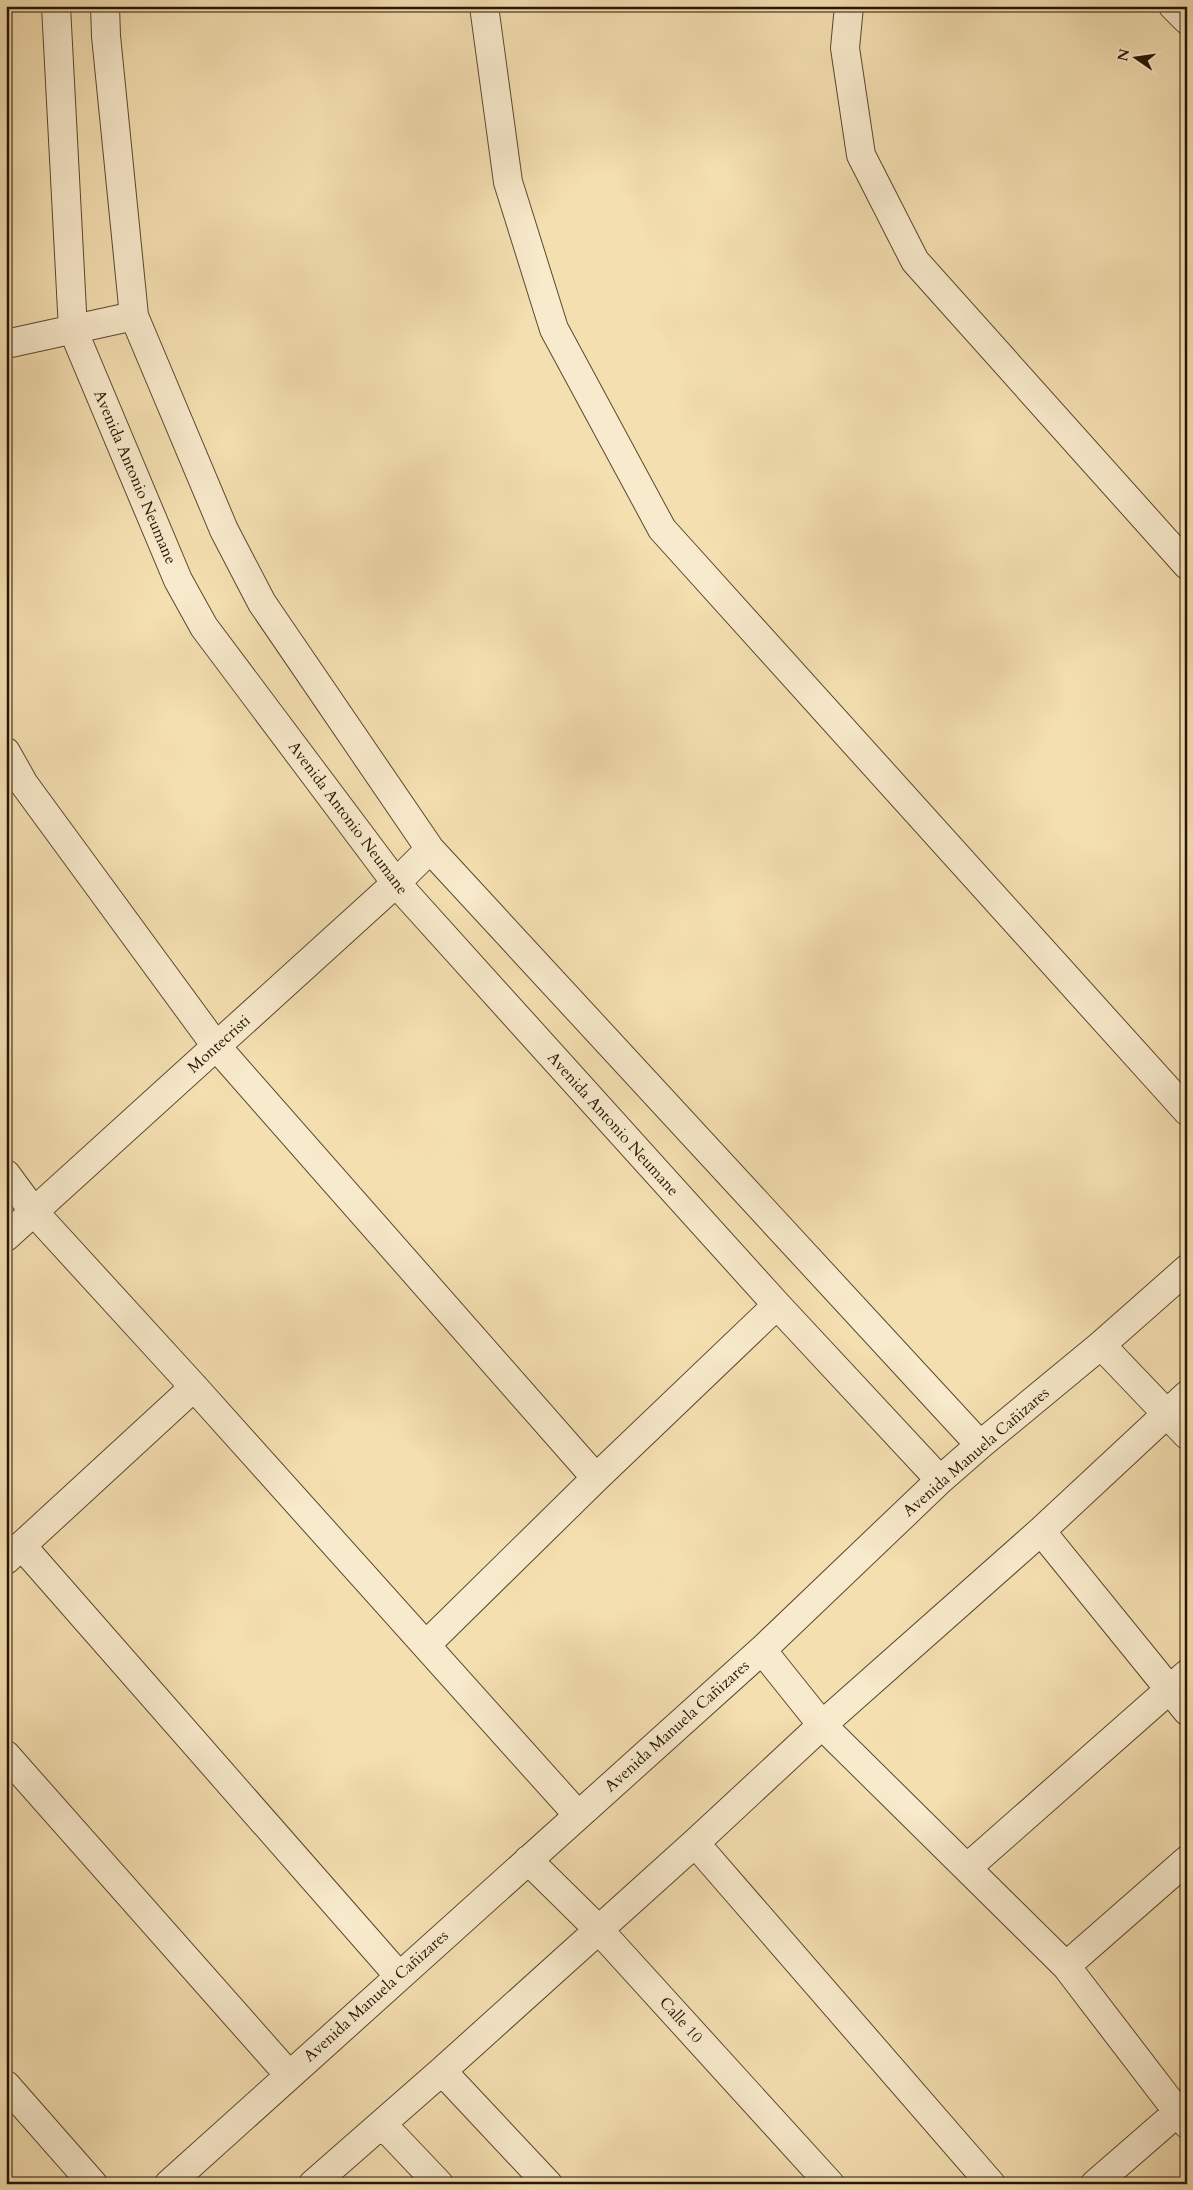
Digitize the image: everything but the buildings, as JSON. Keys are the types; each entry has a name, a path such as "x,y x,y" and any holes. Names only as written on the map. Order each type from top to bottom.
{"street":[{"name":"Avenida Antonio Neumane","path":"56,6 73,330 178,580 204,627 396,883 777,1305 940,1480"},
{"path":"105,6 107,45 134,316 224,530 262,602 430,849 980,1444"},
{"path":"484,6 508,182 554,329 662,529 1187,1111"},
{"path":"849,6 845,48 862,155 915,261 1187,564"},
{"path":"1173,6 1187,20"},
{"path":"6,344 134,316"},
{"path":"6,752 24,784 216,1046 596,1478"},
{"name":"Montecristi","path":"6,1237 396,883 430,849"},
{"path":"6,1174 34,1212 194,1387 578,1815"},
{"name":"Avenida Manuela Cañizares","path":"168,2184 578,1815 770,1660 940,1480 980,1444 1101,1345 1187,1269"},
{"path":"426,1645 596,1478 777,1305"},
{"path":"1101,1345 1160,1409 1187,1435"},
{"path":"194,1387 14,1553 399,1976"},
{"path":"313,2184 442,2071 695,1843 815,1717 1041,1531 1160,1409 1187,1395"},
{"path":"1041,1531 1177,1681 1187,1711"},
{"path":"770,1660 815,1717 1066,1966 1184,2113 1095,2184"},
{"path":"967,1868 1177,1681"},
{"path":"6,1755 289,2075"},
{"path":"695,1843 991,2184"},
{"name":"Calle 10","path":"528,1860 599,1930 830,2184"},
{"path":"1066,1966 1187,1860"},
{"path":"442,2071 548,2184"},
{"path":"6,2086 93,2184"},
{"path":"382,2124 440,2184"}]}
